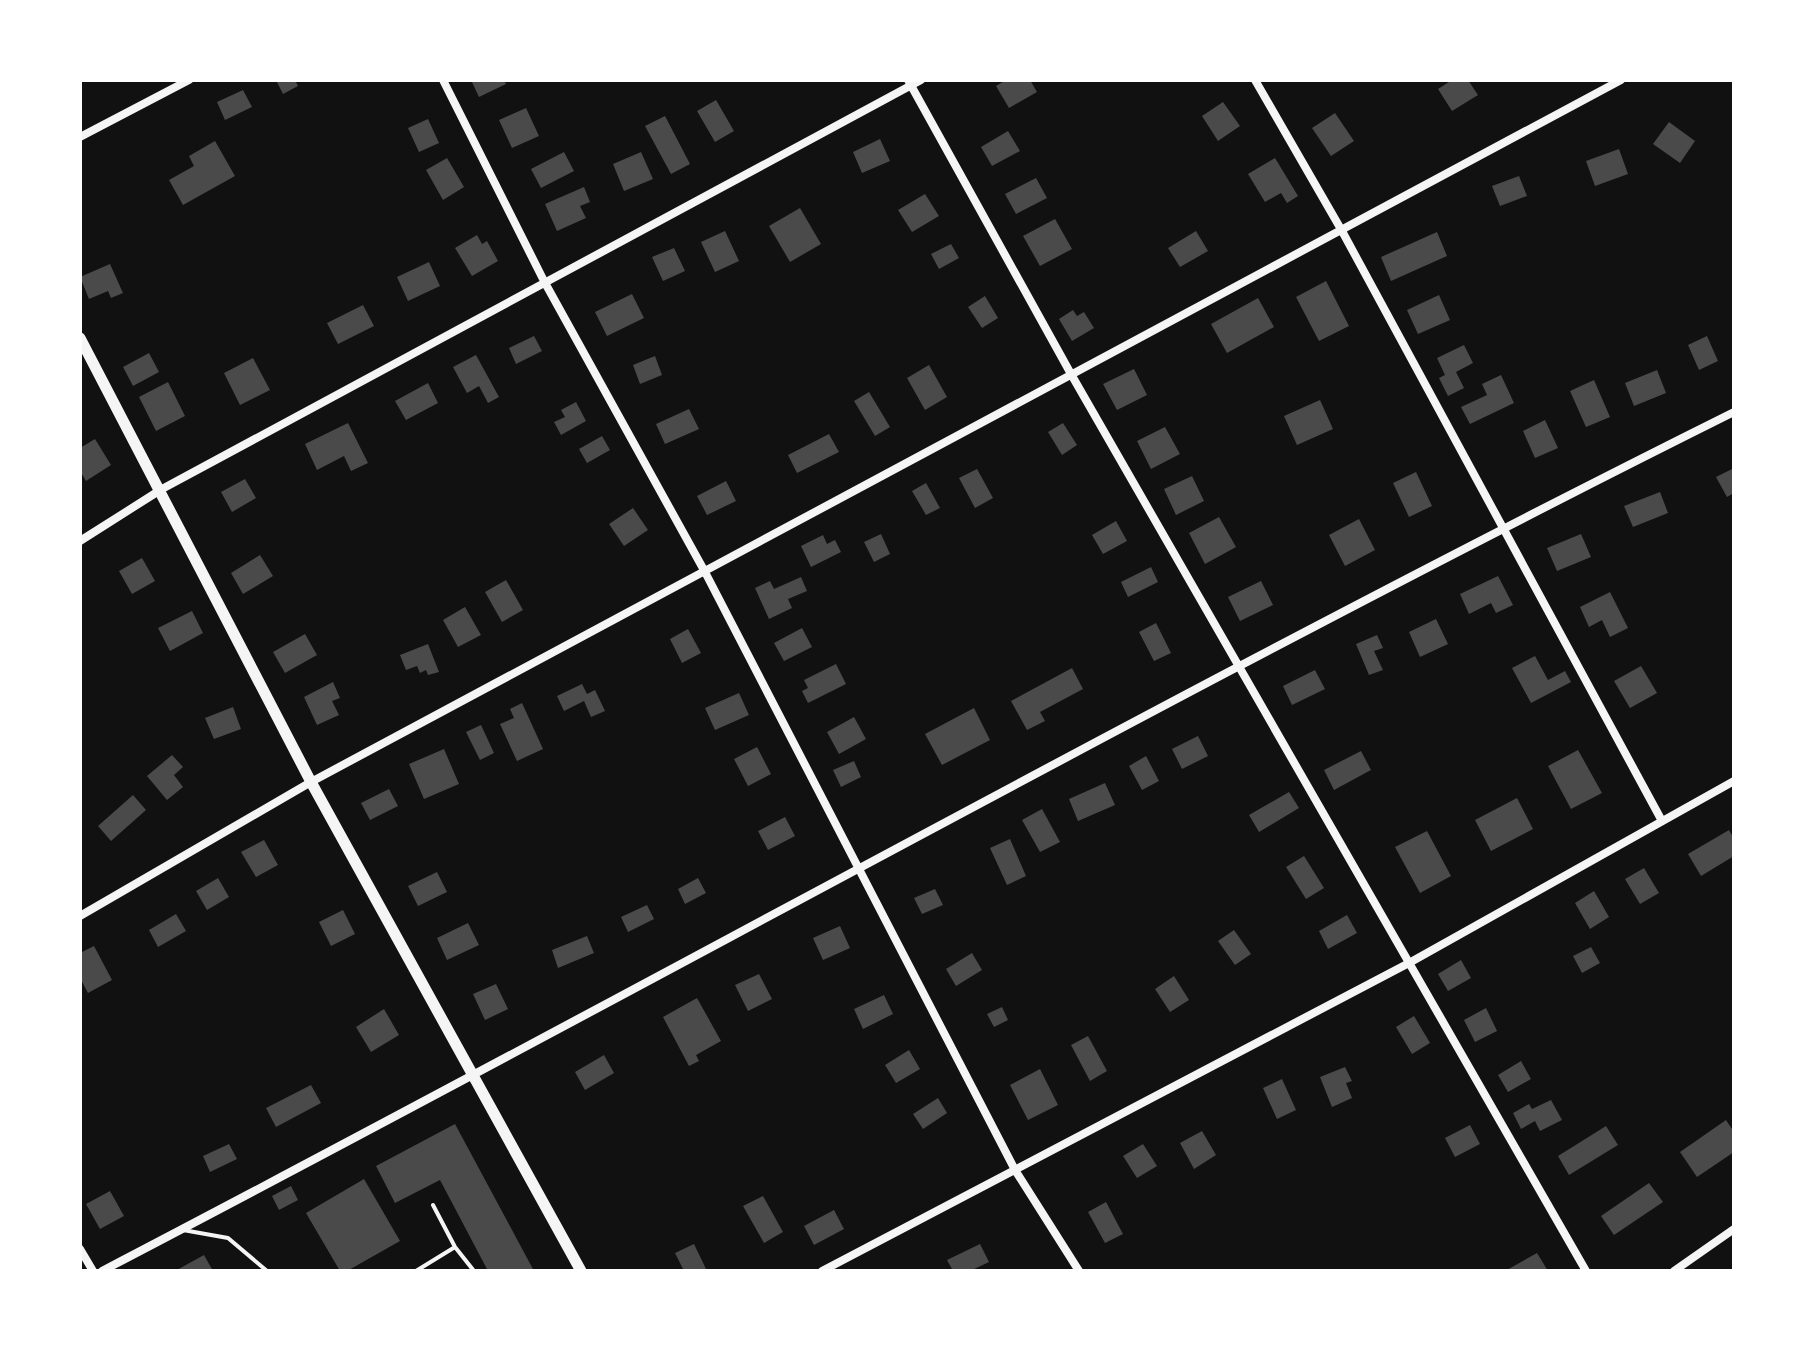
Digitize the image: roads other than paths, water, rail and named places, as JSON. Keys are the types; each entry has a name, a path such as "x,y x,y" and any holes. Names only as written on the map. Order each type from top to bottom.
{"street":[{"path":"80,137 189,80"},
{"path":"443,80 544,281 705,572 1015,1170 1079,1271"},
{"path":"80,541 162,489 909,83 921,80"},
{"path":"1255,80 1342,231 1662,821"},
{"path":"80,916 311,782 1621,80"},
{"path":"909,83 1071,374 1586,1271"},
{"path":"80,338 162,489 311,782 581,1271"},
{"path":"102,1271 474,1077 1501,528 1734,412"},
{"path":"822,1271 1409,963 1734,781"},
{"path":"1674,1271 1734,1229"},
{"path":"80,1249 93,1271"}],"lane":[{"path":"433,1205 455,1247 474,1271"},
{"path":"181,1230 228,1238 267,1271"},
{"path":"416,1271 455,1247"}]}
